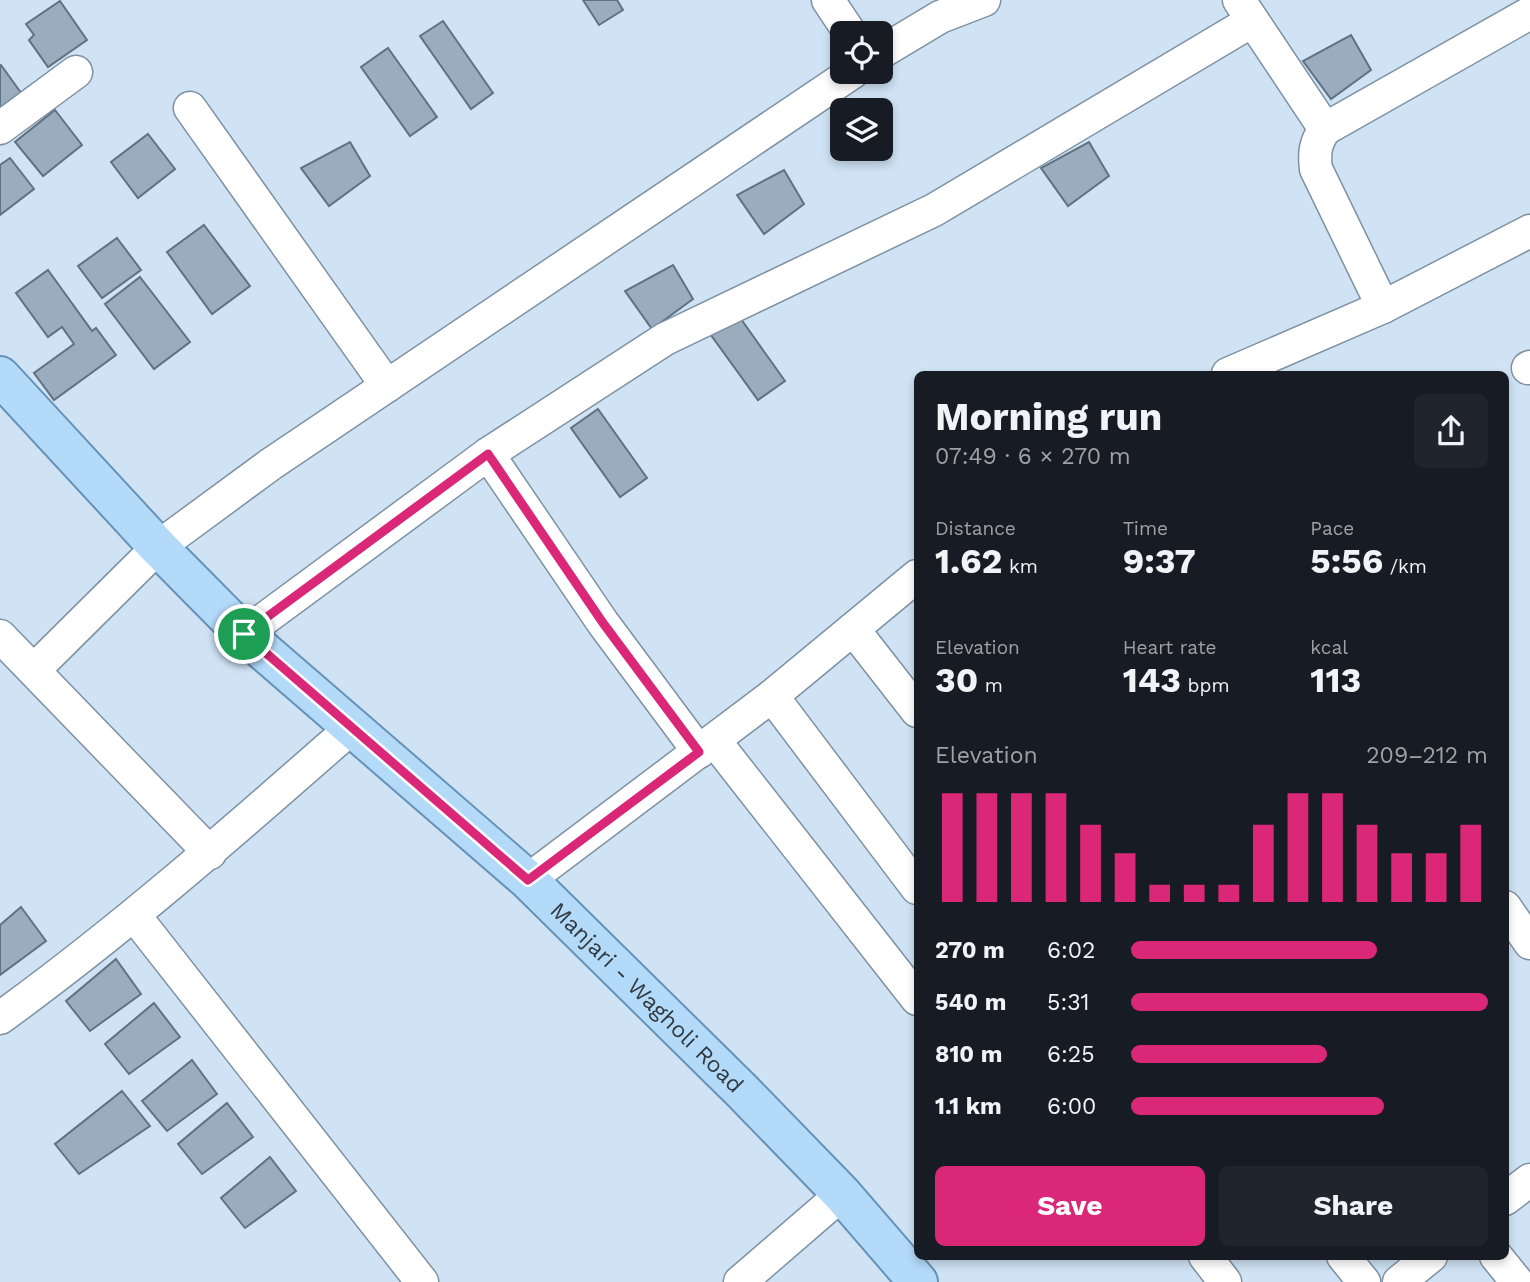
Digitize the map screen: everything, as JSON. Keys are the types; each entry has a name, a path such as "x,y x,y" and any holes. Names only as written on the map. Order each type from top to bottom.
{"main road":[{"name":"Manjari - Wagholi Road","path":"0,376 158,547 244,634 350,729 470,827 528,880 742,1091 842,1194 918,1282"}],"street":[{"path":"828,0 842,21"},
{"path":"893,45 940,18 984,0"},
{"path":"244,634 488,454 665,339 934,210 1246,10 1325,129"},
{"path":"1383,307 1316,169 1314,151 1325,129 1530,13"},
{"path":"0,128 76,72"},
{"path":"33,670 158,547 387,386 835,84"},
{"path":"190,108 387,386"},
{"path":"1235,371 1383,307 1530,231"},
{"path":"488,454 603,623 914,995"},
{"path":"528,880 772,696 914,578"},
{"path":"853,629 914,708"},
{"path":"0,636 210,853"},
{"path":"772,696 914,884"},
{"path":"0,1018 210,853 350,729"},
{"path":"1509,913 1530,943"},
{"path":"134,915 422,1282"},
{"path":"1509,1196 1530,1180"},
{"path":"740,1282 842,1194"},
{"path":"1208,1260 1225,1282"},
{"path":"1346,1260 1363,1282"},
{"path":"1399,1282 1426,1260"},
{"path":"1499,1260 1517,1282"}],"building":[{"path":"583,0 617,0 623,10 599,25"},
{"path":"60,1 87,40 48,67 29,40 34,35 26,24"},
{"path":"443,21 493,93 471,109 420,36"},
{"path":"1351,35 1371,70 1331,99 1303,61"},
{"path":"388,48 437,117 410,136 361,67"},
{"path":"0,66 24,97 0,114"},
{"path":"55,110 82,145 43,176 15,142"},
{"path":"148,134 175,169 138,198 111,162"},
{"path":"350,142 370,176 329,206 301,168"},
{"path":"1089,142 1109,176 1068,206 1041,168"},
{"path":"10,158 34,189 0,215 0,165"},
{"path":"784,170 804,204 764,234 737,195"},
{"path":"204,225 250,286 212,314 167,252"},
{"path":"117,238 141,270 102,298 78,266"},
{"path":"673,265 693,299 652,329 625,291"},
{"path":"48,270 92,331 96,328 116,355 54,400 34,373 74,344 62,327 48,337 16,293"},
{"path":"140,277 190,342 154,369 105,304"},
{"path":"736,312 785,381 758,400 708,331"},
{"path":"598,409 647,478 620,497 571,428"},
{"path":"21,907 46,941 0,975 0,925"},
{"path":"116,959 141,994 90,1031 66,1001"},
{"path":"154,1003 180,1037 129,1074 105,1044"},
{"path":"192,1060 217,1094 167,1131 142,1101"},
{"path":"122,1091 150,1126 79,1174 55,1144"},
{"path":"227,1103 253,1137 202,1174 178,1144"},
{"path":"270,1157 296,1191 245,1228 221,1198"}],"route":[{"path":"488,454 603,623 699,752 528,880 470,827 350,729 244,634 488,454"}]}
